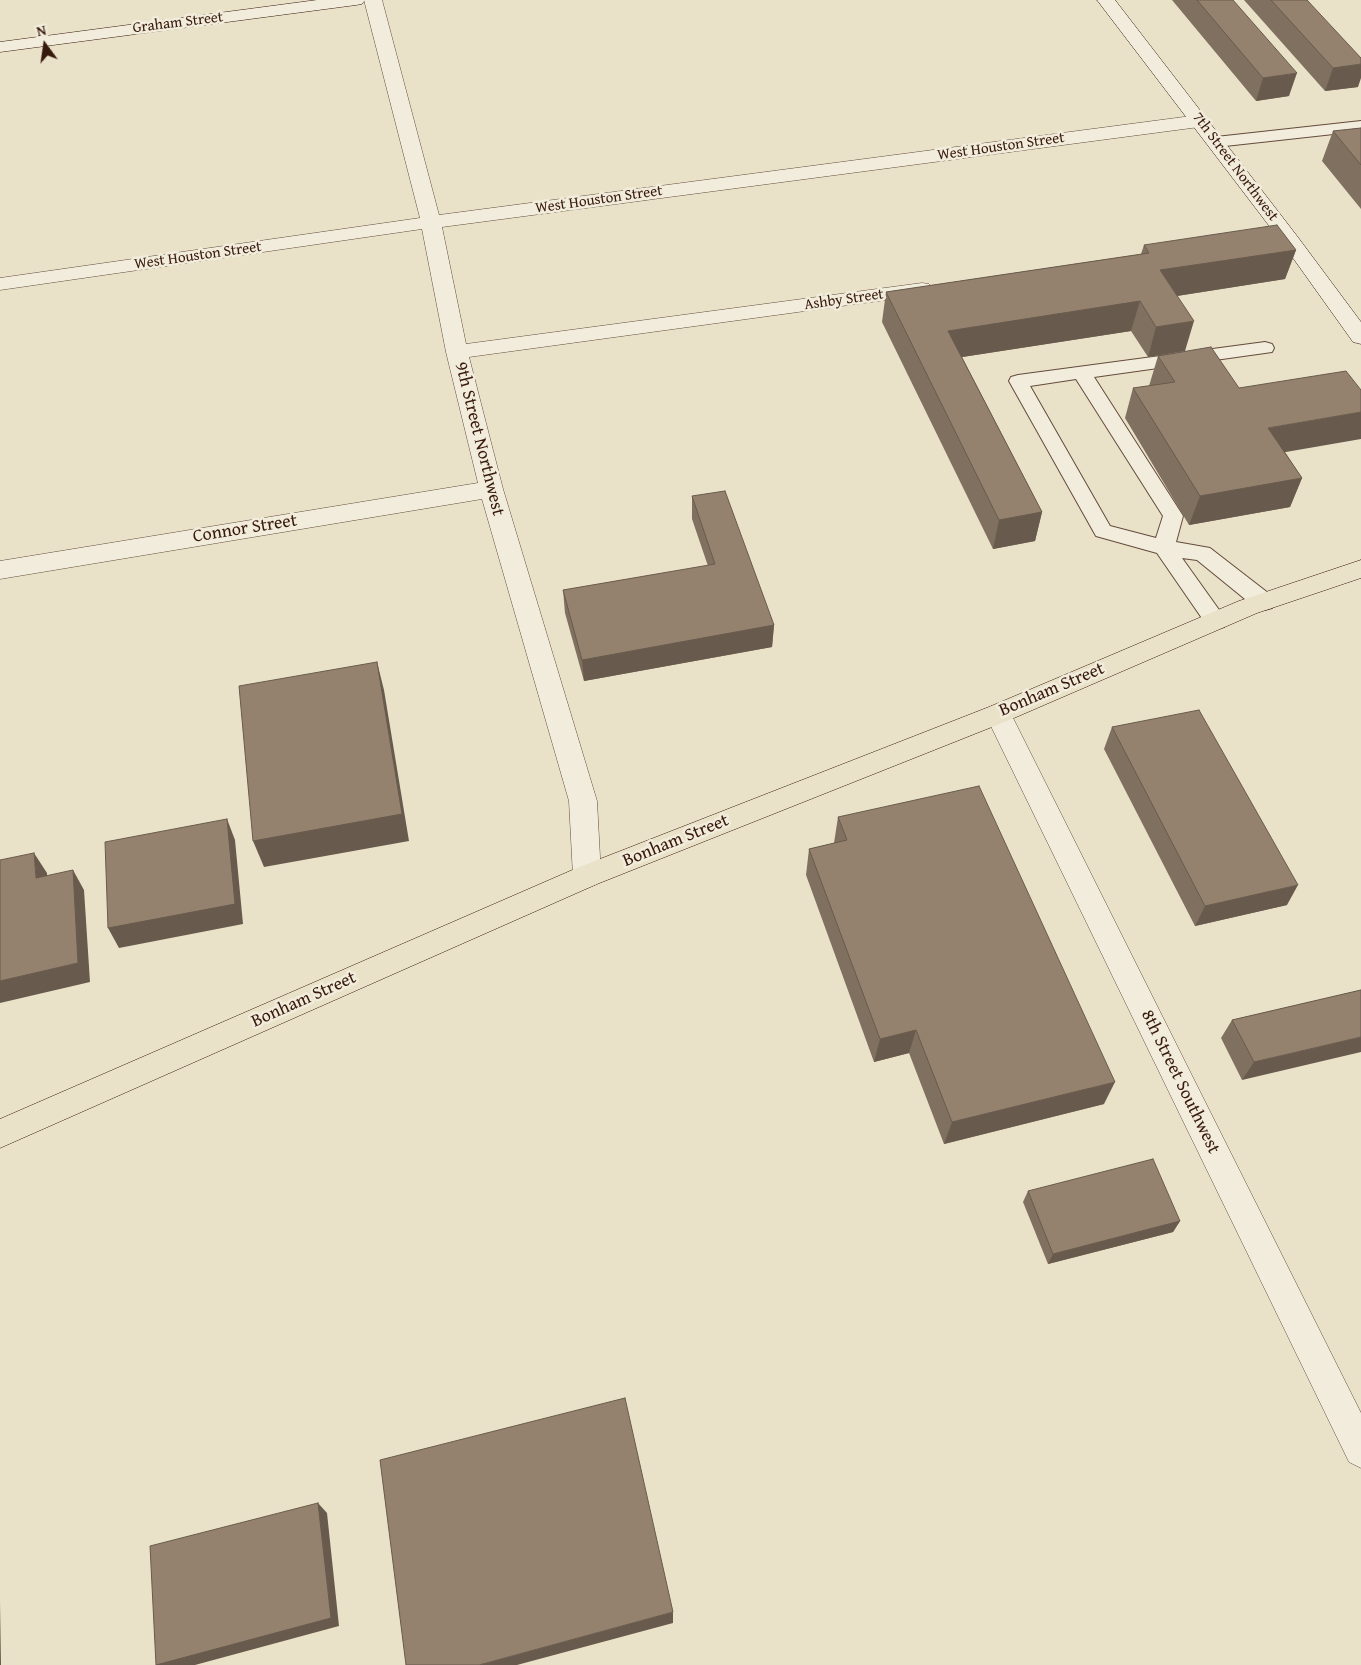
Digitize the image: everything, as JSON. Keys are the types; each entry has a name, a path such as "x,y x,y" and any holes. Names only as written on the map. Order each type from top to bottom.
{"main road":[{"name":"Bonham Street","path":"0,1134 587,876 998,714 1216,621 1264,602 1361,569"}],"street":[{"name":"Graham Street","path":"0,47 356,0"},
{"name":"9th Street Northwest","path":"373,0 431,222 457,352 491,489 583,801 587,876"},
{"name":"7th Street Northwest","path":"1106,0 1216,142 1280,241 1361,336"},
{"name":"West Houston Street","path":"0,284 431,222 1199,121"},
{"name":"Ashby Street","path":"457,352 937,287"},
{"name":"Connor Street","path":"0,570 491,489"},
{"name":"8th Street Southwest","path":"998,714 1361,1450"}],"lane":[{"path":"1216,142 1361,126"},
{"path":"1264,602 1203,553 1164,548 1103,530 1018,381 1265,348"},
{"path":"1081,372 1173,516 1164,548"},
{"path":"1164,548 1216,621"}],"building":[{"path":"1197,0 1233,0 1297,73 1263,78"},
{"path":"1271,0 1307,0 1361,58 1361,64 1333,68"},
{"path":"1361,128 1361,165 1333,131"},
{"path":"1277,225 1296,250 1160,270 1194,321 1156,327 1140,301 948,331 1042,512 999,520 886,292 1149,253 1144,245"},
{"path":"1211,347 1239,388 1346,371 1361,390 1361,412 1268,428 1302,478 1200,496 1133,388 1175,382 1158,356"},
{"path":"725,491 774,625 582,660 563,590 715,564 692,496"},
{"path":"377,662 402,814 253,841 239,686"},
{"path":"1199,710 1298,885 1205,906 1112,727"},
{"path":"979,786 1115,1082 952,1122 916,1030 880,1039 809,849 847,840 838,817"},
{"path":"227,819 235,904 108,928 105,842"},
{"path":"34,853 36,878 73,870 78,963 0,981 0,860"},
{"path":"1361,990 1361,1037 1254,1062 1232,1020"},
{"path":"1153,1159 1180,1221 1053,1254 1028,1191"},
{"path":"625,1398 673,1612 479,1665 406,1665 380,1460"},
{"path":"318,1503 331,1618 156,1665 150,1546"}]}
